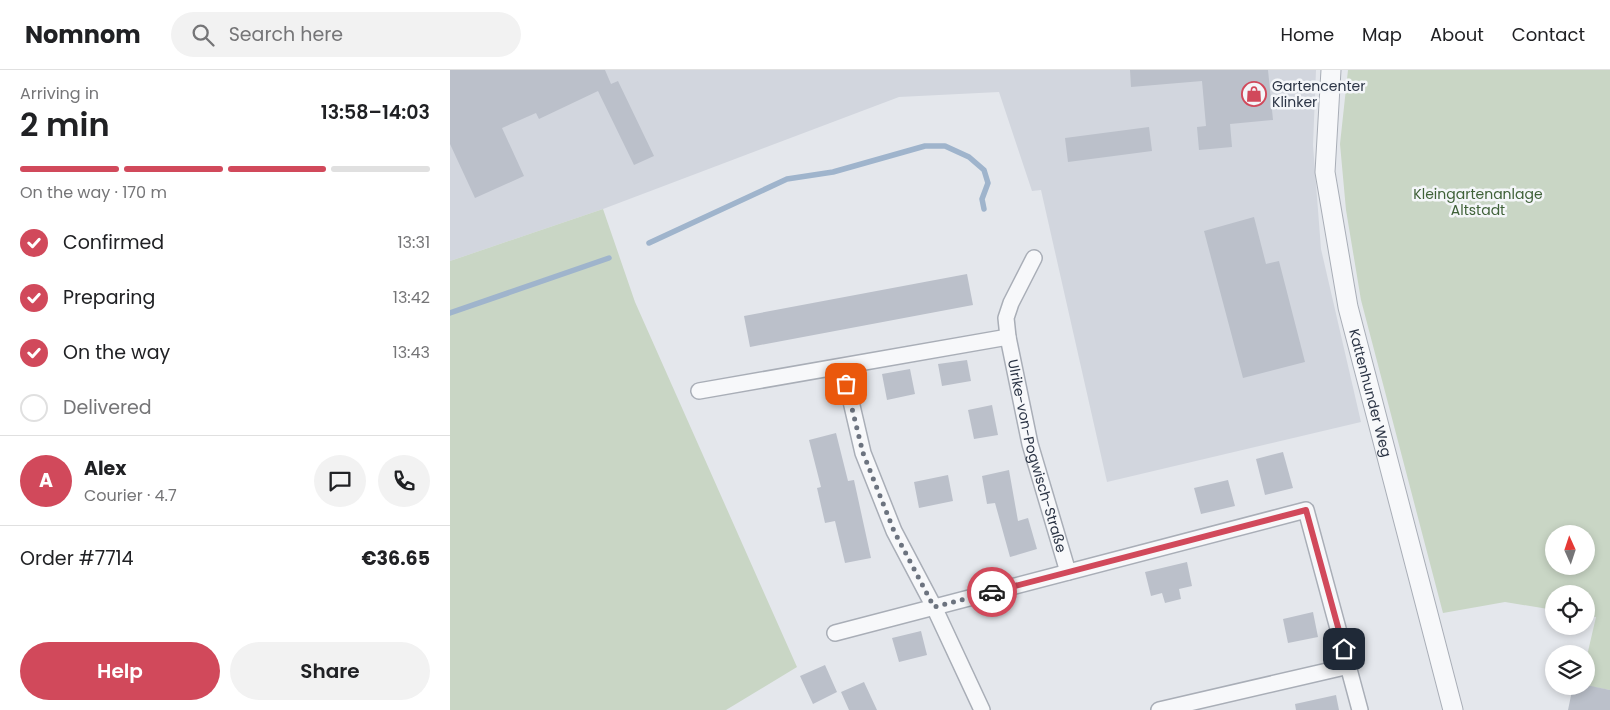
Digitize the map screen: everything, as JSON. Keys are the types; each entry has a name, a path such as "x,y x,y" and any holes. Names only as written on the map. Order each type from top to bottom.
{"street":[{"name":"Kattenhunder Weg","path":"1331,70 1325,172 1348,308 1453,710"},
{"name":"Ulrike-von-Pogwisch-Straße","path":"1034,258 1006,318 1008,337 1030,444 1068,572"},
{"path":"699,391 1008,337"},
{"path":"843,367 863,453 894,531 934,607 982,710"},
{"path":"835,633 1306,510 1360,710"},
{"path":"1159,710 1348,666"}],"shaded area":[{"path":"450,70 1316,70 1313,145 1321,249 1361,422 1107,482 1041,190 1032,191 999,92 899,97 603,209 450,261"}],"green space":[{"name":"Kleingartenanlage Altstadt","path":"1348,70 1610,70 1610,690 1595,687 1595,645 1589,645 1592,635 1595,635 1595,585 1545,585 1545,609 1505,602 1443,613 1361,300 1346,210 1340,144"},
{"path":"603,209 635,302 797,667 726,710 450,710 450,261"}],"building":[{"path":"450,70 605,70 611,84 618,81 654,156 634,165 598,91 539,119 536,113 502,128 524,176 475,198 450,144"},
{"path":"1130,70 1268,70 1273,120 1230,124 1232,147 1199,150 1197,127 1206,126 1202,81 1131,87"},
{"path":"1149,127 1152,151 1068,162 1065,138"},
{"path":"1254,217 1266,264 1279,261 1305,362 1243,378 1204,231"},
{"path":"967,274 973,305 750,347 744,316"},
{"path":"967,360 971,381 942,386 938,364"},
{"path":"910,369 915,394 887,400 882,374"},
{"path":"992,405 998,435 974,439 968,410"},
{"path":"836,433 848,481 854,480 871,558 845,563 835,521 825,523 817,488 821,487 809,440"},
{"path":"1283,452 1293,488 1265,495 1256,459"},
{"path":"1009,470 1018,521 1028,518 1037,549 1010,557 995,503 987,504 982,476"},
{"path":"948,475 953,501 919,508 914,482"},
{"path":"1228,480 1235,506 1201,514 1194,488"},
{"path":"1187,562 1192,586 1179,589 1181,599 1165,603 1162,593 1151,596 1145,572"},
{"path":"1313,612 1318,637 1288,643 1283,619"},
{"path":"921,631 927,655 899,662 892,638"},
{"path":"825,665 837,692 813,704 800,676"},
{"path":"864,682 877,710 849,710 841,692"},
{"path":"1595,687 1610,690 1610,710 1568,710 1571,695 1595,695"},
{"path":"1336,695 1339,710 1296,710 1295,704"}],"waterway":[{"path":"649,243 787,179 833,172 925,146 945,146 969,157 984,170 988,183 982,199 984,209"},
{"path":"450,313 609,258"}],"way so far":[{"path":"846,384 863,453 894,531 934,607 992,592"}],"place":[{"name":"Gartencenter Klinker","path":"1254,94"}],"route":[{"path":"992,592 1306,510 1344,649"}]}
